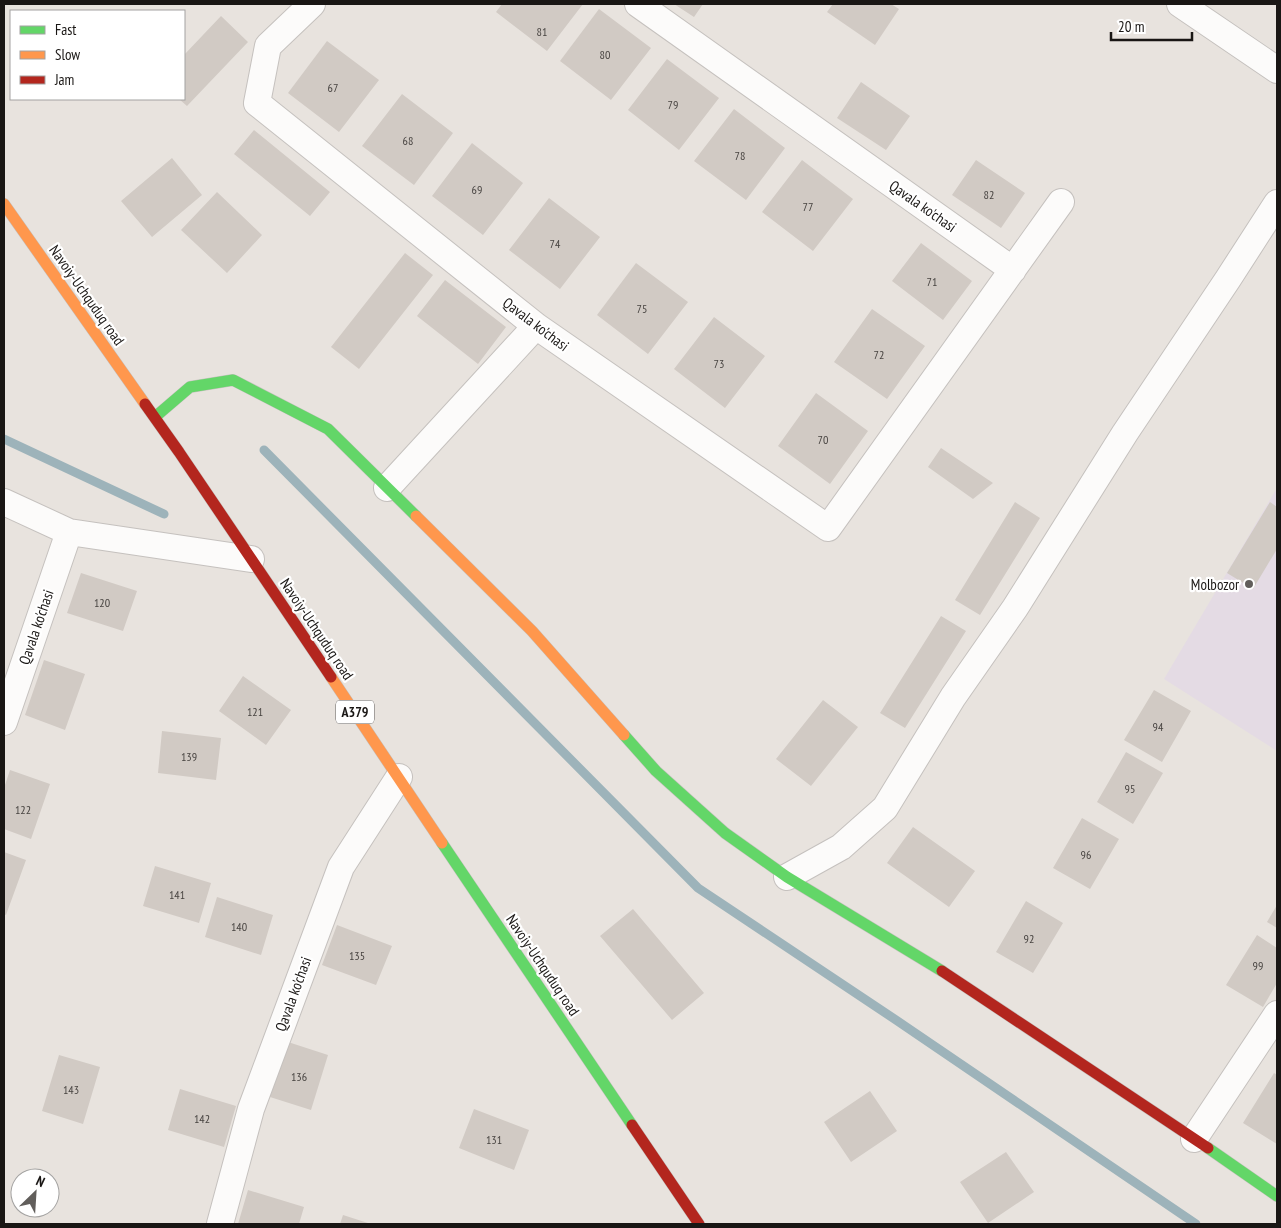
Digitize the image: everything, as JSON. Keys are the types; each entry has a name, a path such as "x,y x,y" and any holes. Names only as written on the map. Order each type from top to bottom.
{"main road":[{"name":"Navoiy-Uchquduq road","path":"4,204 155,417 699,1224"},
{"path":"155,417 190,387 233,380 328,429 532,631 656,771 725,833 787,876 946,974 1277,1196"}],"street":[{"name":"Qavala ko'chasi","path":"312,4 268,46 257,103 536,326 828,528 1012,270 638,4"},
{"path":"1180,4 1277,70"},
{"path":"1012,270 1061,202"},
{"path":"787,876 841,847 885,808 953,698 1015,608 1125,434 1277,203"},
{"path":"388,488 536,326"},
{"path":"4,502 69,532 251,559"},
{"name":"Qavala ko'chasi","path":"4,722 69,532"},
{"name":"Qavala ko'chasi","path":"220,1224 251,1109 341,867 399,777"},
{"path":"1194,1139 1277,1014"}],"shaded area":[{"name":"Molbozor","path":"1277,488 1277,751 1164,679"}],"building":[{"path":"502,4 583,4 547,51 496,12"},
{"path":"674,4 703,4 694,17"},
{"path":"833,4 891,4 899,9 875,45 827,12"},
{"path":"599,9 651,48 611,100 560,61"},
{"path":"221,16 248,42 187,106 180,100 185,100 185,54"},
{"path":"327,41 379,80 339,132 288,93"},
{"path":"667,59 719,98 679,150 628,110"},
{"path":"861,82 910,116 886,150 837,118"},
{"path":"402,94 453,133 414,185 362,146"},
{"path":"734,109 785,148 746,200 694,161"},
{"path":"254,130 330,192 310,216 234,154"},
{"path":"472,143 523,183 483,235 432,196"},
{"path":"172,158 202,195 152,237 121,201"},
{"path":"802,160 853,199 813,251 762,212"},
{"path":"976,160 1025,193 1001,228 952,195"},
{"path":"217,192 262,235 227,273 181,230"},
{"path":"549,198 600,237 560,289 509,250"},
{"path":"921,243 972,281 943,320 892,281"},
{"path":"405,253 433,275 359,369 331,347"},
{"path":"636,263 688,302 648,354 597,315"},
{"path":"445,280 506,327 478,364 417,316"},
{"path":"872,309 925,346 887,399 834,362"},
{"path":"714,317 765,356 725,408 674,369"},
{"path":"816,393 868,431 830,484 778,446"},
{"path":"941,448 993,483 973,499 928,467"},
{"path":"1015,502 1040,518 980,615 955,600"},
{"path":"1270,502 1277,507 1277,549 1253,589 1227,573"},
{"path":"81,573 137,591 123,631 67,613"},
{"path":"941,616 966,631 905,728 880,713"},
{"path":"44,660 85,674 65,730 25,715"},
{"path":"243,676 291,710 266,745 219,711"},
{"path":"1154,690 1191,711 1162,762 1124,740"},
{"path":"823,700 858,727 811,786 776,759"},
{"path":"162,731 221,738 216,780 158,773"},
{"path":"1126,752 1163,773 1133,824 1097,802"},
{"path":"10,770 50,784 31,839 4,829 4,788"},
{"path":"1082,818 1119,839 1090,889 1053,868"},
{"path":"913,827 975,871 949,907 887,863"},
{"path":"4,852 26,860 6,915 4,914"},
{"path":"155,866 211,883 199,923 143,906"},
{"path":"217,897 273,915 261,955 205,937"},
{"path":"1026,901 1063,923 1033,973 996,952"},
{"path":"1277,905 1277,928 1267,922"},
{"path":"633,909 704,993 672,1020 600,936"},
{"path":"337,925 392,946 376,985 322,965"},
{"path":"1257,935 1277,948 1277,983 1263,1007 1226,985"},
{"path":"288,1042 328,1055 311,1110 270,1097"},
{"path":"59,1055 100,1067 83,1124 42,1111"},
{"path":"1274,1073 1277,1075 1277,1144 1243,1123"},
{"path":"180,1089 236,1106 224,1147 168,1130"},
{"path":"870,1091 897,1131 851,1162 824,1122"},
{"path":"474,1109 529,1130 514,1170 459,1148"},
{"path":"1006,1152 1034,1192 988,1223 960,1182"},
{"path":"248,1190 304,1207 299,1224 238,1224"},
{"path":"343,1215 371,1224 340,1224"}],"waterway":[{"path":"4,439 164,514"},
{"path":"264,450 698,888 1196,1224"}],"traffic: fast":[{"path":"155,417 190,387 233,380 328,429 416,516"},
{"path":"624,735 656,771 725,833 787,877 942,971"},
{"path":"442,843 632,1125"},
{"path":"1208,1148 1277,1196"}],"traffic: slow":[{"path":"4,204 145,404"},
{"path":"416,516 532,631 624,735"},
{"path":"331,677 442,843"}],"traffic: jam":[{"path":"145,404 331,677"},
{"path":"942,971 1208,1148"},
{"path":"632,1125 699,1224"}],"place":[{"name":"Molbozor","path":"1249,584"}]}
